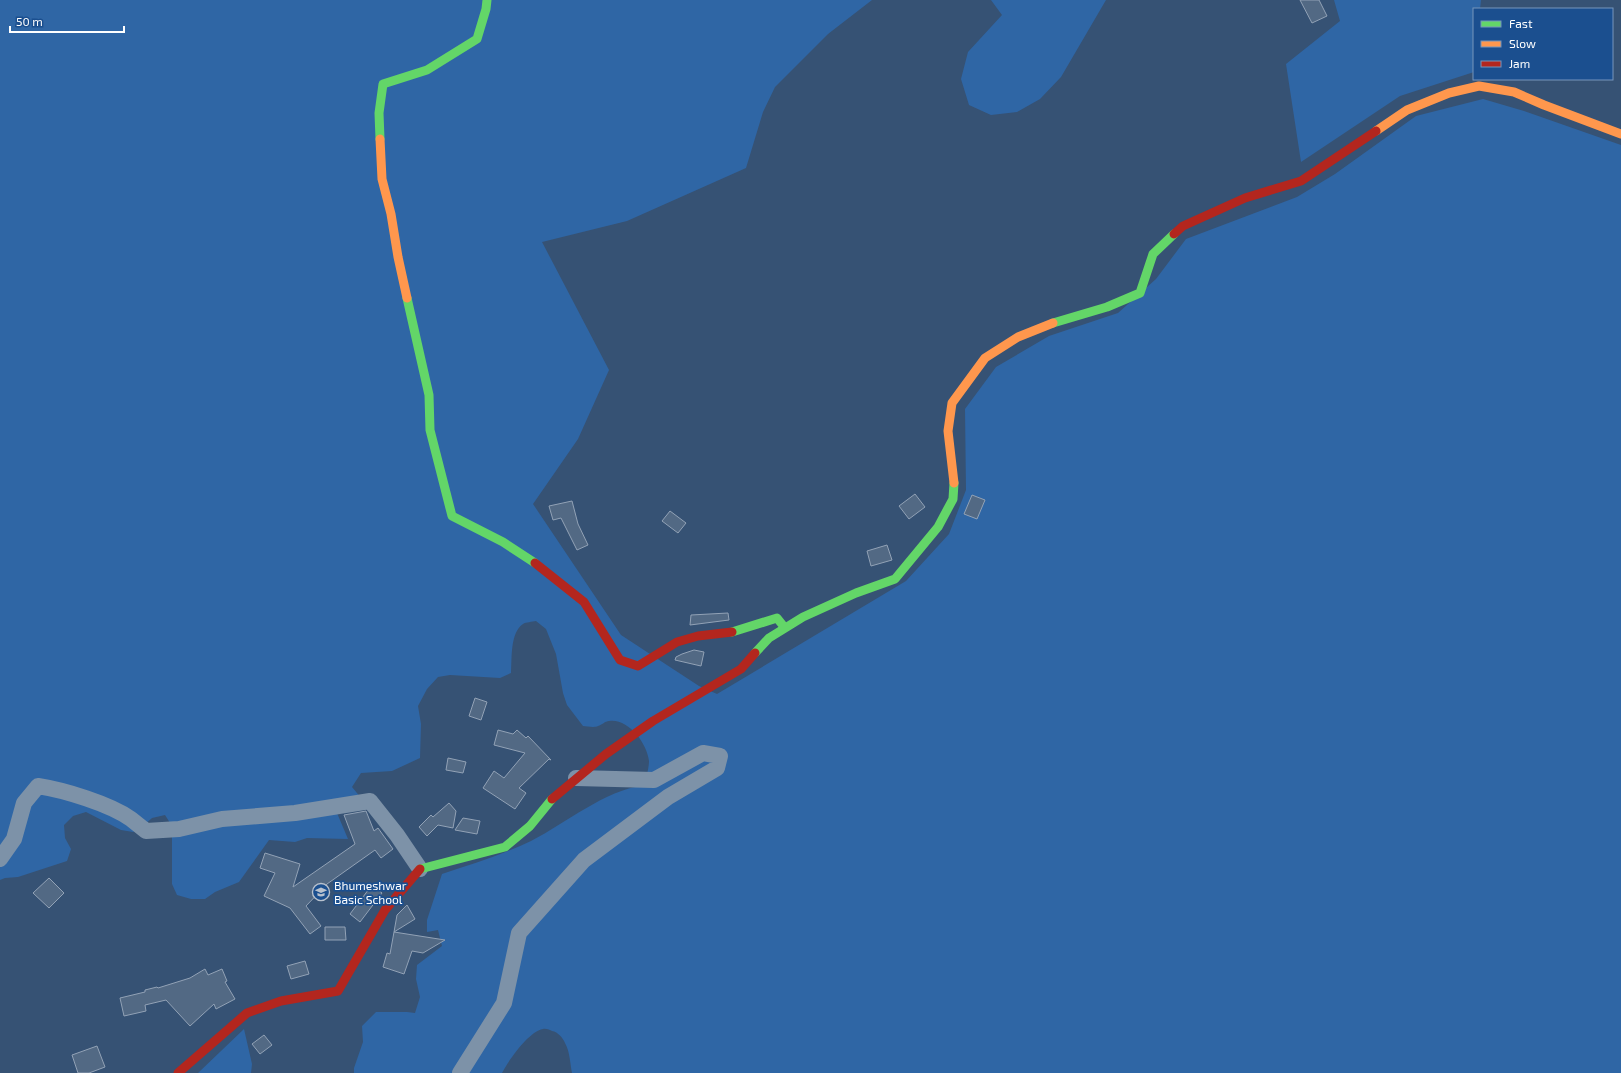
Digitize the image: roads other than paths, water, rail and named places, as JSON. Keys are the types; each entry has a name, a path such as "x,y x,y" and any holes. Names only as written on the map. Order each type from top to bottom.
{"street":[{"path":"487,0 486,9 477,39 426,70 382,84 379,113 382,179 391,214 398,257 429,395 430,430 452,516 503,542 533,561 584,602 620,660 638,666 677,642 698,636 738,630 777,618 785,628"},
{"path":"178,1073 246,1014 281,1001 338,990 385,910 420,869 505,847 530,826 552,799 606,754 653,721 741,669 769,638 804,617 856,593 895,579 938,527 953,499 954,478 948,431 952,403 985,358 1018,337 1052,323 1107,307 1140,293 1153,254 1183,226 1245,198 1301,182 1407,110 1449,93 1479,86 1514,92 1621,134"},
{"path":"460,1073 504,1003 519,933 584,860 668,797 717,768 720,756 703,753 654,780 576,778"},
{"path":"0,859 14,839 24,803 38,786 59,790 111,808 131,818 146,831 179,829 222,819 296,813 370,801 397,835 420,869"}],"place":[{"name":"Bhumeshwar Basic School","path":"321,892"}]}
